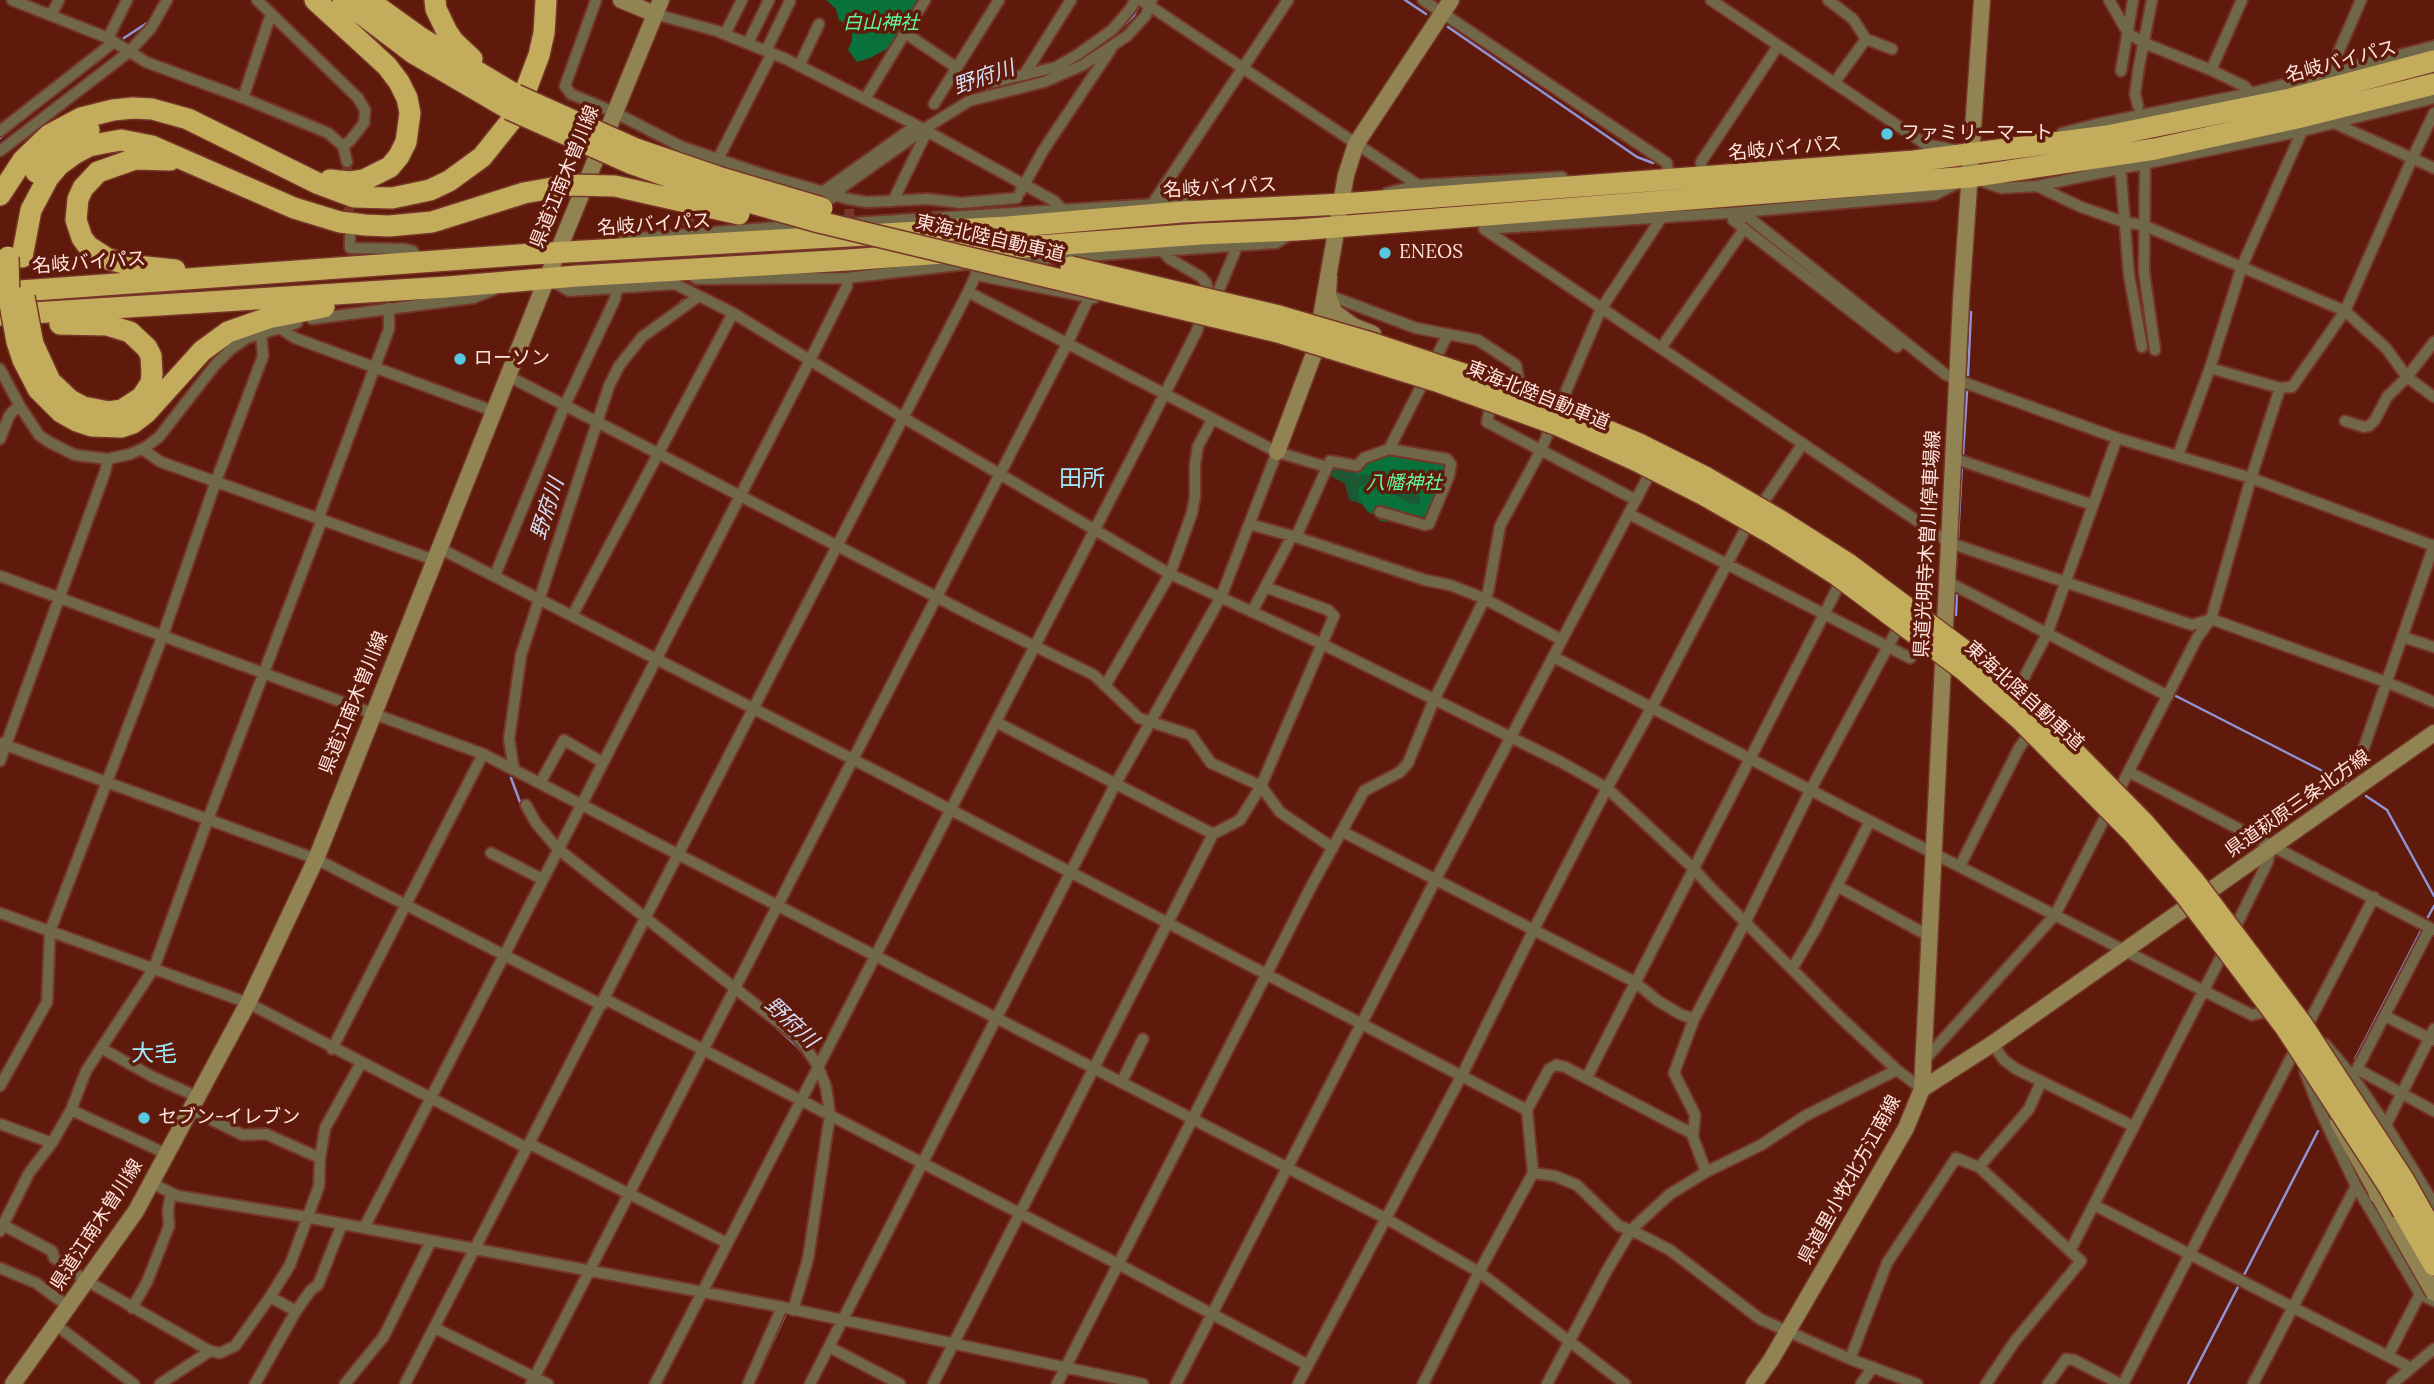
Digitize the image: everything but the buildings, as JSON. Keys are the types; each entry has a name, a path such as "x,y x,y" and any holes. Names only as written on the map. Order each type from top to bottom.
{"highway":[{"path":"275,161 337,182 364,180 378,174 394,161 406,142 410,128 407,98 399,82 373,52 315,0"},
{"name":"東海北陸自動車道","path":"342,0 413,52 514,98 678,163 821,208 1279,316 1404,353 1502,387 1625,438 1707,478 1781,521 1847,563 1970,655 2030,707 2144,823 2194,881 2301,1023 2403,1179 2434,1234"},
{"name":"東海北陸自動車道","path":"368,0 514,98 610,155 713,192 815,221 1278,332 1378,362 1496,401 1622,454 1704,495 1774,535 1837,575 1953,662 2021,720 2133,833 2184,893 2286,1028 2388,1185 2434,1264"},
{"path":"435,0 441,21 454,42 514,98"},
{"path":"0,195 23,160 49,135 96,113 152,109 188,119 337,192 363,198 411,195 449,181 482,157 510,122 521,103 539,55 544,33 546,0"},
{"path":"259,194 329,209 376,212 418,207 456,192 501,155 533,109 551,66 557,43 560,0"},
{"name":"名岐バイパス","path":"0,292 557,253 1007,227 1914,161 2107,136 2266,104 2434,61"},
{"path":"0,315 1297,229 1969,177 2155,149 2434,84"},
{"path":"213,131 172,119 152,117 108,122 57,148 32,177 16,212 15,257 9,298 23,360 44,385 61,412 92,426 121,427 133,423 146,413 202,351 228,332 300,310 447,287"},
{"path":"15,257 38,194 59,165 89,146 121,141 137,142 168,152 259,194 340,222 389,226 443,219 524,193 569,185 615,186 815,232 1020,269"},
{"path":"200,166 151,158 121,163 98,172 89,179 78,199 76,220 82,238 88,246 108,259 136,266 175,270 368,266"},
{"path":"0,323 118,328 140,340 151,356 150,383 142,397 122,410 108,412 83,407 44,385"}],"main road":[{"path":"621,0 658,7"},
{"name":"県道光明寺木曽川停車場線","path":"1922,1089 1957,380 1982,0"},
{"path":"1277,452 1315,351 1346,175 1356,144 1447,6"},
{"name":"県道江南木曽川線","path":"13,1384 136,1211 247,1003 316,859 372,712 658,7"},
{"path":"1329,278 1328,295 1334,312 1353,326 1562,403 1664,448 1763,501 1854,559 1946,626 2019,687 2121,787 2238,924 2309,1022 2341,1074 2353,1105 2377,1195"},
{"path":"1315,351 1490,408 1550,431 1649,475 1746,528 1839,585 1944,664 2026,737 2106,816 2186,908 2304,1069 2395,1226 2427,1294"},
{"name":"県道萩原三条北方線","path":"2186,908 2434,733"},
{"name":"県道里小牧北方江南線","path":"1754,1384 1906,1128 1922,1089 1992,1044 2186,908"}],"street":[{"path":"12,0 111,40 146,62 328,133 343,146 347,162"},
{"path":"51,15 59,0"},
{"path":"0,131 111,40 127,0"},
{"path":"0,151 129,52 152,28 167,0"},
{"path":"257,0 358,98 365,110 364,123 343,146"},
{"path":"596,0 565,86 571,94 614,112 682,148 849,204 928,199 961,203 1017,198"},
{"path":"725,34 742,0"},
{"path":"748,43 769,0"},
{"path":"865,99 925,0"},
{"path":"934,104 999,0"},
{"path":"1024,75 1071,0"},
{"path":"1153,203 1288,0"},
{"path":"1423,0 1447,6 1667,163 1668,171"},
{"path":"1711,0 1926,144 1971,153"},
{"path":"2109,0 2128,33 2144,43 2244,86 2251,93"},
{"path":"2121,71 2133,0"},
{"path":"2138,106 2135,94 2152,0"},
{"path":"2211,70 2242,0"},
{"path":"2329,74 2361,0"},
{"path":"687,220 769,52 790,1"},
{"path":"1831,1 1853,19 1866,39 1892,49"},
{"path":"990,83 1056,67 1098,41 1145,2"},
{"path":"1145,2 1418,185"},
{"path":"826,195 920,129 969,101 1060,76 1115,44 1127,36 1145,2"},
{"path":"658,7 799,65 1054,201 1061,208"},
{"path":"243,98 271,14"},
{"path":"799,65 818,24"},
{"path":"905,33 957,68"},
{"path":"1834,83 1866,39"},
{"path":"1015,211 1017,198 1044,149 1115,44"},
{"path":"1702,169 1701,162 1779,46"},
{"path":"1998,150 2101,123 2251,93 2434,46"},
{"path":"1484,229 1662,216 1745,214 1934,195 1969,177 2001,188 2037,186 2302,131 2434,98"},
{"path":"2210,368 2280,388 2292,387 2345,311 2434,113"},
{"path":"2334,123 2434,168"},
{"path":"893,201 920,129"},
{"path":"2178,455 2210,368 2242,266 2302,131"},
{"path":"2145,167 2144,272 2155,350"},
{"path":"1372,202 1387,193 1418,185 1702,169 1716,169 1731,176"},
{"path":"2121,176 2129,275 2142,347"},
{"path":"2037,186 2124,222 2143,225 2345,311 2386,348 2407,377 2434,397"},
{"path":"596,251 626,239 756,227 1153,203 1188,202 1207,211"},
{"path":"1745,214 1733,220 1897,347 1902,340"},
{"path":"1745,214 1945,374 1957,380 2118,438 2251,478 2434,546 2362,753"},
{"path":"1057,1384 1266,974 1364,792 1400,772 1408,763 1434,700 1488,592 1500,526 1550,431 1601,309 1662,216"},
{"path":"1460,217 1484,229 1950,543 2193,625 2211,619 2386,681 2434,702"},
{"path":"683,268 697,279 851,276 975,263 1102,260 1276,243 1297,229"},
{"path":"1661,348 1744,229"},
{"path":"350,237 350,248 405,249 413,251 417,263"},
{"path":"655,1384 1165,394 1213,291 1237,247"},
{"path":"1163,252 1202,277 1213,291"},
{"path":"1102,260 1264,304 1320,325"},
{"path":"533,1381 1091,298 1102,260"},
{"path":"405,1384 904,418 976,275 975,263"},
{"path":"976,275 1200,321 1315,351"},
{"path":"364,1228 851,276"},
{"path":"547,278 569,291 675,284 733,313 904,418 1170,574 1322,644 1561,762 1607,788 1693,868 1792,969 1897,1070 1922,1089"},
{"path":"0,369 6,390 31,425 49,442 75,455 108,459 142,449 168,427 222,357 247,338 278,327 318,318 473,298 519,280"},
{"path":"495,575 565,405 615,299 617,288"},
{"path":"968,292 1277,452 1327,467"},
{"path":"1328,295 1416,328 1478,340 1516,365 1520,387"},
{"path":"514,770 509,739 521,655 536,597 594,420 609,386 631,350 651,330 699,296"},
{"path":"361,1063 325,1128 319,1185 290,1265 235,1346 220,1353 210,1351 87,1281 54,1258 52,1251 1,1228 29,1173 52,1143 71,1110 86,1071 154,968 322,520 320,514 389,329 390,308"},
{"path":"572,616 733,313"},
{"path":"278,327 295,338 493,411"},
{"path":"0,1086 47,1002 50,931 163,635 263,356 261,333"},
{"path":"1389,449 1448,334"},
{"path":"2345,421 2369,426 2387,397 2407,377 2434,342"},
{"path":"508,376 1094,675 1139,718 1191,735 1211,763 1261,786 1280,812 1333,848"},
{"path":"1923,1055 1929,1055 2055,915 2197,638 2211,619 2280,388"},
{"path":"0,439 9,416 14,410 21,408"},
{"path":"1490,408 1487,422 1636,500"},
{"path":"1105,686 1170,574 1192,513 1198,446 1212,420"},
{"path":"2019,687 2047,634 2118,438"},
{"path":"1298,1384 1387,1219 1533,930 1726,564 1763,501 1802,445"},
{"path":"142,449 162,462 322,520 437,554 495,575 1527,1110"},
{"path":"1252,612 1294,537 1330,461 1357,467 1364,458 1389,449 1447,459 1451,464 1449,476 1429,524 1380,512"},
{"path":"810,1384 1116,783 1221,597 1277,452"},
{"path":"1953,458 2093,505"},
{"path":"0,761 3,744 60,598 108,459"},
{"path":"1176,1384 1436,879 1649,475"},
{"path":"1629,514 1910,658"},
{"path":"1249,524 1425,580 1450,585 1483,598 1562,640"},
{"path":"0,576 483,754 1387,1219 1479,1272 1625,1384"},
{"path":"1948,582 2168,696"},
{"path":"1587,1077 1839,585"},
{"path":"933,1384 1213,834 1240,820 1261,786 1334,616 1328,610 1265,587"},
{"path":"1706,1172 1693,1134 1695,1115 1674,1073 1694,1020 1811,789 1898,628"},
{"path":"2403,637 2434,647"},
{"path":"1554,657 2124,951 2252,1015 2264,1012"},
{"path":"996,722 1213,834"},
{"path":"1959,866 2026,737"},
{"path":"540,783 564,740 603,761"},
{"path":"3,744 316,859 503,955 703,1050 1308,1365"},
{"path":"332,1049 483,754"},
{"path":"2129,772 2432,929 2355,1073"},
{"path":"526,805 556,852 797,1037 826,1087 827,1114 808,1259 787,1309 748,1384"},
{"path":"1792,969 1870,821"},
{"path":"1343,832 1635,982 1658,1001 1694,1020"},
{"path":"2070,1251 2238,924 2272,848"},
{"path":"491,853 542,879"},
{"path":"1837,886 1928,936"},
{"path":"2048,1384 2066,1359 2074,1360 2122,1384 2374,897"},
{"path":"0,912 247,1003 332,1049 727,1243"},
{"path":"2385,1016 2432,1036 2386,1125"},
{"path":"1122,1081 1143,1039"},
{"path":"2323,1042 2355,1073 2434,1204"},
{"path":"1992,1044 2004,1060 2041,1082 2133,1126"},
{"path":"102,1048 153,1077 243,1135 266,1134 320,1158"},
{"path":"1423,1384 1479,1272 1533,1173 1527,1110 1549,1069 1556,1065 1565,1067 1693,1134"},
{"path":"2304,1069 2319,1108 2356,1186 2414,1283 2434,1301"},
{"path":"1547,1384 1631,1230 1670,1194 1761,1144 1805,1116 1897,1070"},
{"path":"2355,1073 2397,1089 2401,1094 2434,1111"},
{"path":"1979,1167 2029,1109 2041,1082"},
{"path":"71,1110 167,1154"},
{"path":"0,1124 52,1143"},
{"path":"1850,1359 1887,1263 1956,1158 1979,1167 2081,1261 2015,1341 1986,1384"},
{"path":"1533,1173 1555,1176 1577,1185 1619,1226 1670,1250 1760,1319 1850,1359 1917,1384"},
{"path":"151,1183 171,1193 787,1309 1143,1384"},
{"path":"2253,1384 2356,1186"},
{"path":"132,1308 147,1282 169,1226 171,1193"},
{"path":"2094,1205 2411,1368"},
{"path":"255,1384 296,1311 311,1290 318,1285 342,1224"},
{"path":"345,1384 384,1336 431,1241"},
{"path":"2414,1283 2434,1264"},
{"path":"0,1268 36,1283 69,1307"},
{"path":"2388,1356 2427,1294"},
{"path":"270,1297 296,1311"},
{"path":"55,1325 134,1384"},
{"path":"435,1328 533,1381 548,1384"},
{"path":"829,1347 900,1384"},
{"path":"2392,1384 2434,1349"},
{"path":"160,1384 210,1351"},
{"path":"1861,1384 1874,1367"}],"green space":[{"name":"白山神社","path":"826,0 922,0 902,35 890,47 857,62 848,50 852,29 839,20 836,9"},
{"name":"八幡神社","path":"1385,452 1452,464 1431,518 1398,512 1387,522 1380,521 1368,512 1358,498 1359,486 1367,484 1412,504 1420,503 1420,496 1410,488 1400,489 1391,481 1379,481 1370,475 1356,475 1357,469"},
{"name":"八幡神社","path":"1447,459 1425,525 1349,500 1345,484 1327,474 1330,461"}],"waterway":[{"path":"1405,0 1426,14"},
{"name":"野府川","path":"1070,65 1092,53 1113,36 1134,15 1140,4"},
{"path":"124,38 150,21"},
{"path":"1448,27 1637,157 1653,163"},
{"path":"96,63 107,54"},
{"name":"野府川","path":"976,94 1027,79"},
{"name":"野府川","path":"931,119 963,99"},
{"path":"0,138 14,127"},
{"name":"野府川","path":"669,312 683,300"},
{"path":"1968,375 1971,312"},
{"path":"1963,455 1967,391"},
{"path":"1958,538 1962,464"},
{"path":"1955,582 1957,550"},
{"path":"1956,615 1957,589"},
{"path":"2174,695 2346,783"},
{"name":"野府川","path":"511,778 523,810"},
{"path":"2366,796 2387,810 2434,896"},
{"name":"野府川","path":"565,861 595,885"},
{"path":"2428,917 2434,906"},
{"path":"2355,1059 2423,927"},
{"name":"野府川","path":"771,1023 806,1057"},
{"path":"2243,1277 2318,1131"},
{"path":"2188,1384 2240,1283"},
{"name":"野府川","path":"755,1381 787,1311"}],"tunnel":[{"path":"347,162 349,227"},
{"path":"849,209 852,263"}],"place":[{"name":"ファミリーマート","path":"1887,134"},
{"name":"ENEOS","path":"1385,253"},
{"name":"ローソン","path":"460,359"},
{"name":"セブン-イレブン","path":"144,1118"}],"district":[{"name":"田所","path":"1082,479"},
{"name":"大毛","path":"154,1054"}]}
